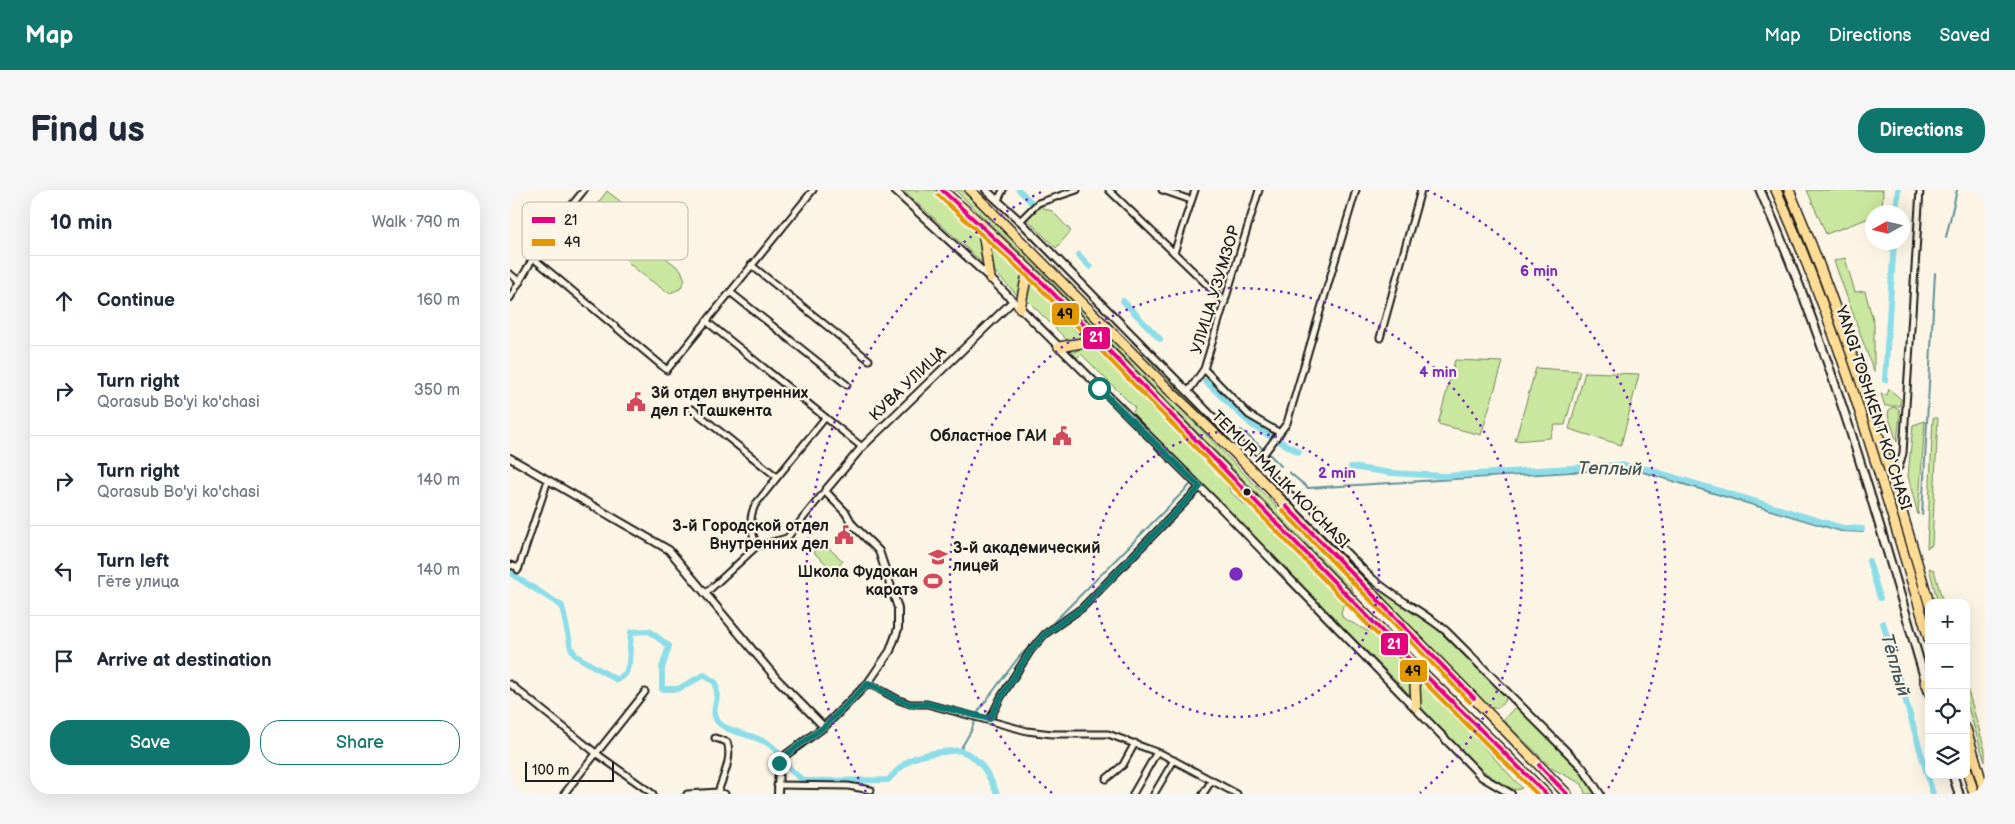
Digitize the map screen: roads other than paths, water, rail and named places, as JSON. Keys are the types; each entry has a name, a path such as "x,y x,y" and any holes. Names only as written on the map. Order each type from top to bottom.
{"highway":[{"name":"TEMUR MALIK KO'CHASI","path":"942,190 1028,269 1414,664 1546,794"},
{"name":"TEMUR MALIK KO'CHASI","path":"970,190 1167,388 1233,451 1566,794"},
{"name":"YANGI TOSHKENT KO‘CHASI","path":"1776,190 1818,292 1852,387 1882,479 1925,626"},
{"name":"YANGI TOSHKENT KO‘CHASI","path":"1789,190 1843,327 1891,471 1928,599"},
{"path":"982,225 990,278"},
{"path":"1020,308 1028,269"},
{"path":"1059,347 1099,340"},
{"path":"1365,613 1365,602 1369,598 1376,598"},
{"path":"1414,664 1416,708"},
{"path":"1967,734 1985,793"},
{"path":"1970,779 1974,794"}],"main road":[{"path":"1760,190 1808,305 1846,415 1925,677"},
{"path":"1954,779 1960,794"}],"street":[{"path":"574,202 584,190"},
{"path":"535,260 667,370 813,190"},
{"path":"894,190 990,278 1200,487 1482,777 1512,794"},
{"path":"986,190 1020,221 1378,584 1426,615 1446,632 1582,767 1600,794"},
{"path":"998,200 1003,190"},
{"path":"1020,221 1038,203 1077,190"},
{"path":"1109,190 1225,302"},
{"path":"1162,190 1192,200"},
{"path":"1174,253 1194,190"},
{"name":"УЛИЦА УЗУМЗОР","path":"1188,392 1204,369 1259,190"},
{"path":"1257,463 1287,423 1356,190"},
{"path":"1380,338 1421,190"},
{"path":"1891,471 1899,467 1903,453 1920,190"},
{"path":"510,298 532,260"},
{"path":"751,266 869,360"},
{"path":"510,274 520,282"},
{"path":"730,292 847,385"},
{"name":"КУВА УЛИЦА","path":"825,491 862,447 1013,301"},
{"path":"706,322 862,447"},
{"path":"1204,369 1248,415 1280,433"},
{"path":"692,409 777,477"},
{"path":"757,546 750,529 751,512 825,418"},
{"path":"1233,451 1246,452"},
{"path":"510,458 669,550 776,678 824,727"},
{"path":"510,565 519,569 548,480"},
{"path":"990,719 1001,697 1031,650 1045,634 1082,608 1200,487"},
{"path":"706,593 757,546 788,538 825,491 846,513 852,524 879,551 898,608 899,624 896,639 868,683 824,727 787,754 779,763 778,794"},
{"path":"1314,520 1315,536"},
{"path":"868,683 905,702 928,704 990,719 1027,731 1052,734 1108,734 1157,752 1238,794"},
{"path":"510,684 597,754 653,794"},
{"path":"564,794 645,692"},
{"path":"715,738 727,742 729,746 729,758 718,792"},
{"path":"1106,779 1123,764 1135,743"},
{"path":"1133,794 1157,752"},
{"path":"1154,794 1174,760"},
{"path":"1203,794 1212,780"},
{"path":"777,785 848,786 870,790"},
{"path":"687,794 718,792 725,794"}],"waterway":[{"name":"Теплый","path":"1019,190 1031,202"},
{"name":"Тёплый","path":"1897,205 1898,190"},
{"path":"1946,237 1957,190"},
{"name":"Тёплый","path":"1885,380 1893,250"},
{"name":"Теплый","path":"1079,255 1090,267"},
{"path":"1922,515 1935,273"},
{"name":"Теплый","path":"1123,301 1160,339"},
{"name":"Теплый","path":"1205,381 1252,425 1271,437"},
{"path":"1241,430 1262,448"},
{"name":"Теплый","path":"1279,441 1299,452"},
{"path":"1268,453 1281,466"},
{"name":"Теплый","path":"1351,467 1392,473 1444,476 1620,465 1647,469 1843,528 1862,529"},
{"name":"Теплый","path":"1289,472 1308,488 1619,469 1643,472 1841,531 1863,532"},
{"path":"960,750 971,731 979,710 1018,658 1191,484"},
{"name":"Тёплый","path":"1869,561 1880,598"},
{"path":"510,573 562,606 571,648 576,656 617,680 626,673 629,663 631,632 649,631 669,646 662,668 662,689 678,689 704,675 716,683 717,694 714,713 716,720 728,729 757,738 769,744 779,753 790,769 806,781 888,780 906,763 917,757 931,753 959,750 974,757 979,762 988,774 997,794"},
{"name":"Тёплый","path":"1883,623 1933,794"}],"place":[{"name":"3й отдел внутренних дел г. Ташкента","path":"636,402"},
{"name":"Областное ГАИ","path":"1062,436"},
{"name":"3-й Городской отдел Внутренних дел","path":"844,535"},
{"name":"3-й академический лицей","path":"938,557"},
{"name":"Школа Фудокан каратэ","path":"933,581"}]}
